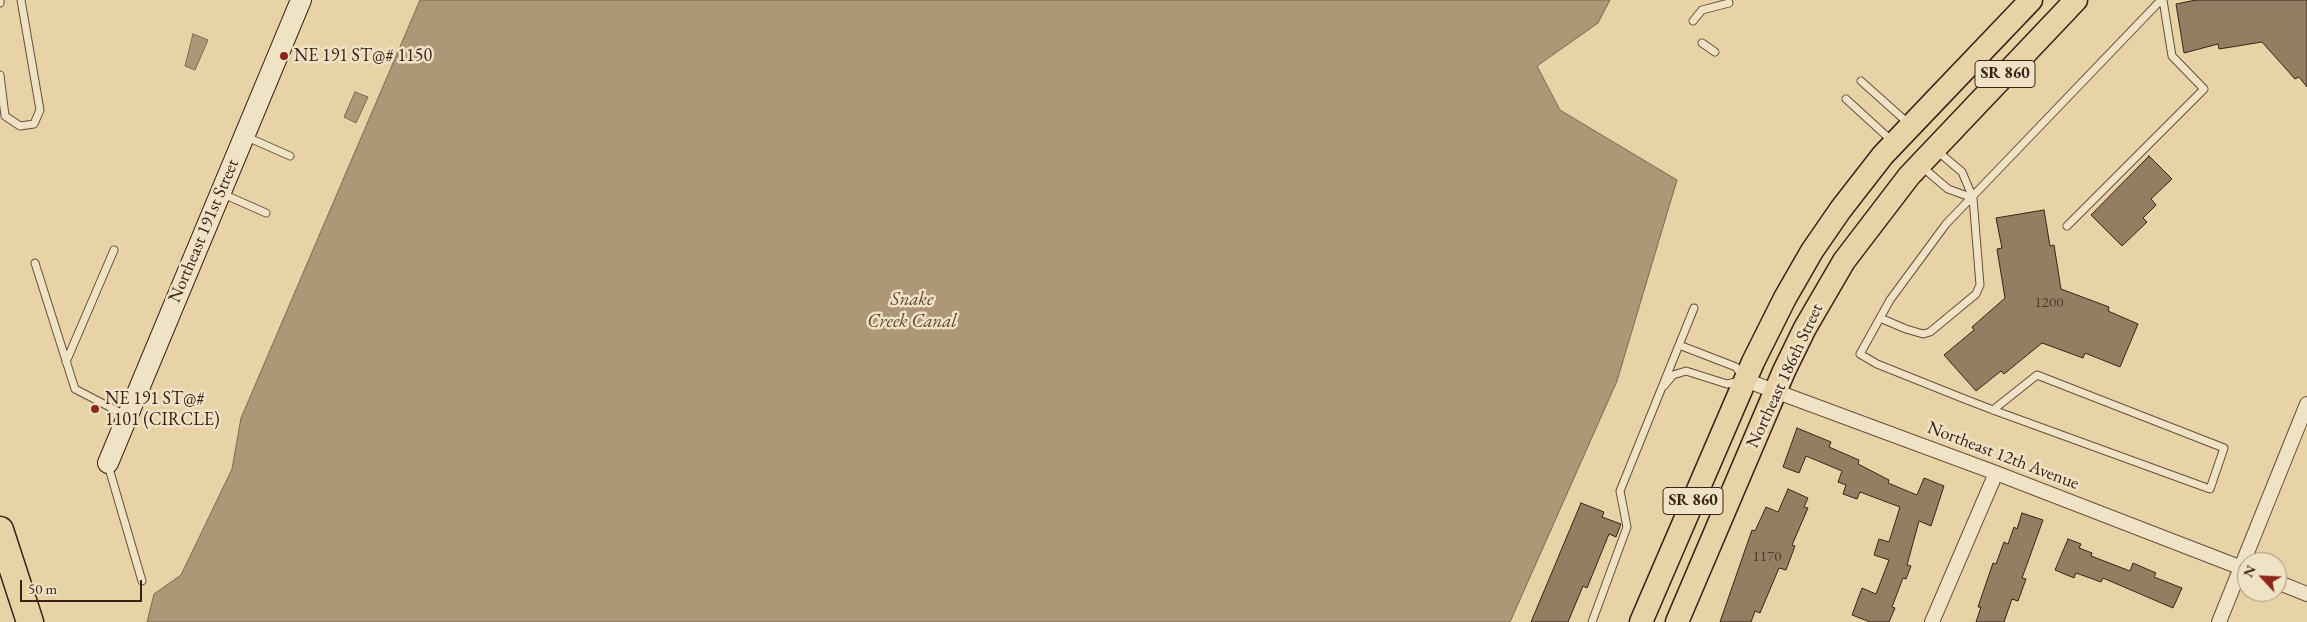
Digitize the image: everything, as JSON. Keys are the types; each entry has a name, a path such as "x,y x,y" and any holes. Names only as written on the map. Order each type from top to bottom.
{"highway":[{"path":"0,530 30,622"}],"main road":[{"name":"Northeast 186th Street","path":"1642,622 1745,380 1770,327 1807,259 1846,202 1894,143 2031,0"},
{"name":"Northeast 186th Street","path":"1677,622 1775,391 1805,328 1844,261 1895,191 1919,164 2076,0"},
{"path":"1910,126 1934,148"},
{"path":"1894,143 1919,164"}],"street":[{"name":"Northeast 191st Street","path":"108,463 301,0"},
{"name":"Northeast 12th Avenue","path":"1745,380 1996,472 2237,566"},
{"path":"2250,552 2307,404"},
{"path":"1932,622 1996,472"},
{"path":"2219,622 2237,584"},
{"path":"2287,586 2307,594"}],"lane":[{"path":"0,75 6,116 20,126 34,124 40,110 21,0"},
{"path":"1993,410 2037,375 2224,448 2210,489 1993,410 1877,364 1860,354 1890,300 1946,224 1974,202 2162,0"},
{"path":"2067,226 2204,89 2172,56 2162,0"},
{"path":"1693,21 1702,10 1729,4"},
{"path":"1702,44 1715,52"},
{"path":"1861,81 1910,126"},
{"path":"1846,99 1894,143"},
{"path":"244,136 290,156"},
{"path":"1880,318 1923,334 1930,332 1976,294 1980,285 1974,202 1962,172 1934,148"},
{"path":"1919,164 1948,189 1974,202"},
{"path":"220,192 266,213"},
{"path":"66,362 114,250"},
{"path":"35,263 75,390 128,416"},
{"path":"1592,622 1627,527 1620,491 1694,308"},
{"path":"1659,392 1673,375 1686,371 1727,384 1745,380 1736,367 1679,345"},
{"path":"108,463 142,581"}],"water":[{"name":"Snake Creek Canal","path":"420,0 1610,0 1598,23 1537,66 1560,110 1677,180 1617,381 1510,622 147,622 154,594 181,575 232,469 241,418"},
{"path":"193,34 208,40 195,70 185,66"},
{"path":"355,92 368,97 356,123 344,117"}],"building":[{"path":"2196,0 2307,0 2307,87 2299,77 2295,79 2262,42 2219,49 2218,44 2184,53 2176,4"},
{"path":"2149,156 2172,179 2151,199 2156,205 2143,218 2147,222 2122,246 2091,215"},
{"path":"2044,210 2050,246 2054,245 2061,289 2109,307 2108,311 2138,324 2120,367 2085,353 2083,358 2042,343 2004,374 2001,371 1976,391 1944,355 1974,330 1972,327 2005,298 1997,249 2002,248 1996,218"},
{"path":"1797,428 1831,442 1829,447 1859,460 1858,464 1889,480 1888,483 1917,495 1924,478 1944,486 1931,526 1919,521 1907,565 1911,566 1906,579 1903,578 1892,607 1895,608 1889,622 1870,622 1852,615 1862,588 1876,594 1889,560 1874,555 1879,539 1889,542 1900,507 1860,492 1857,499 1843,494 1846,485 1838,482 1842,471 1806,456 1799,473 1783,467"},
{"path":"1788,489 1808,498 1804,507 1808,508 1792,545 1795,546 1786,570 1779,568 1760,613 1755,611 1751,622 1720,622 1752,530 1755,531 1766,507 1778,512"},
{"path":"1581,503 1604,512 1602,517 1621,524 1616,537 1609,534 1587,588 1583,586 1568,622 1531,622"},
{"path":"2022,513 2043,520 2022,578 2026,579 2018,601 2012,599 2004,622 1976,622 1981,607 1978,607 1993,563 1996,564 2004,542 2008,544 2014,527 2017,529"},
{"path":"2068,539 2081,544 2079,548 2092,553 2091,556 2130,571 2133,563 2156,573 2154,577 2182,588 2173,608 2103,578 2101,582 2076,573 2074,578 2055,570"}],"place":[{"name":"NE 191 ST@# 1150","path":"284,56"},
{"name":"NE 191 ST@# 1101 (CIRCLE)","path":"95,409"}]}
